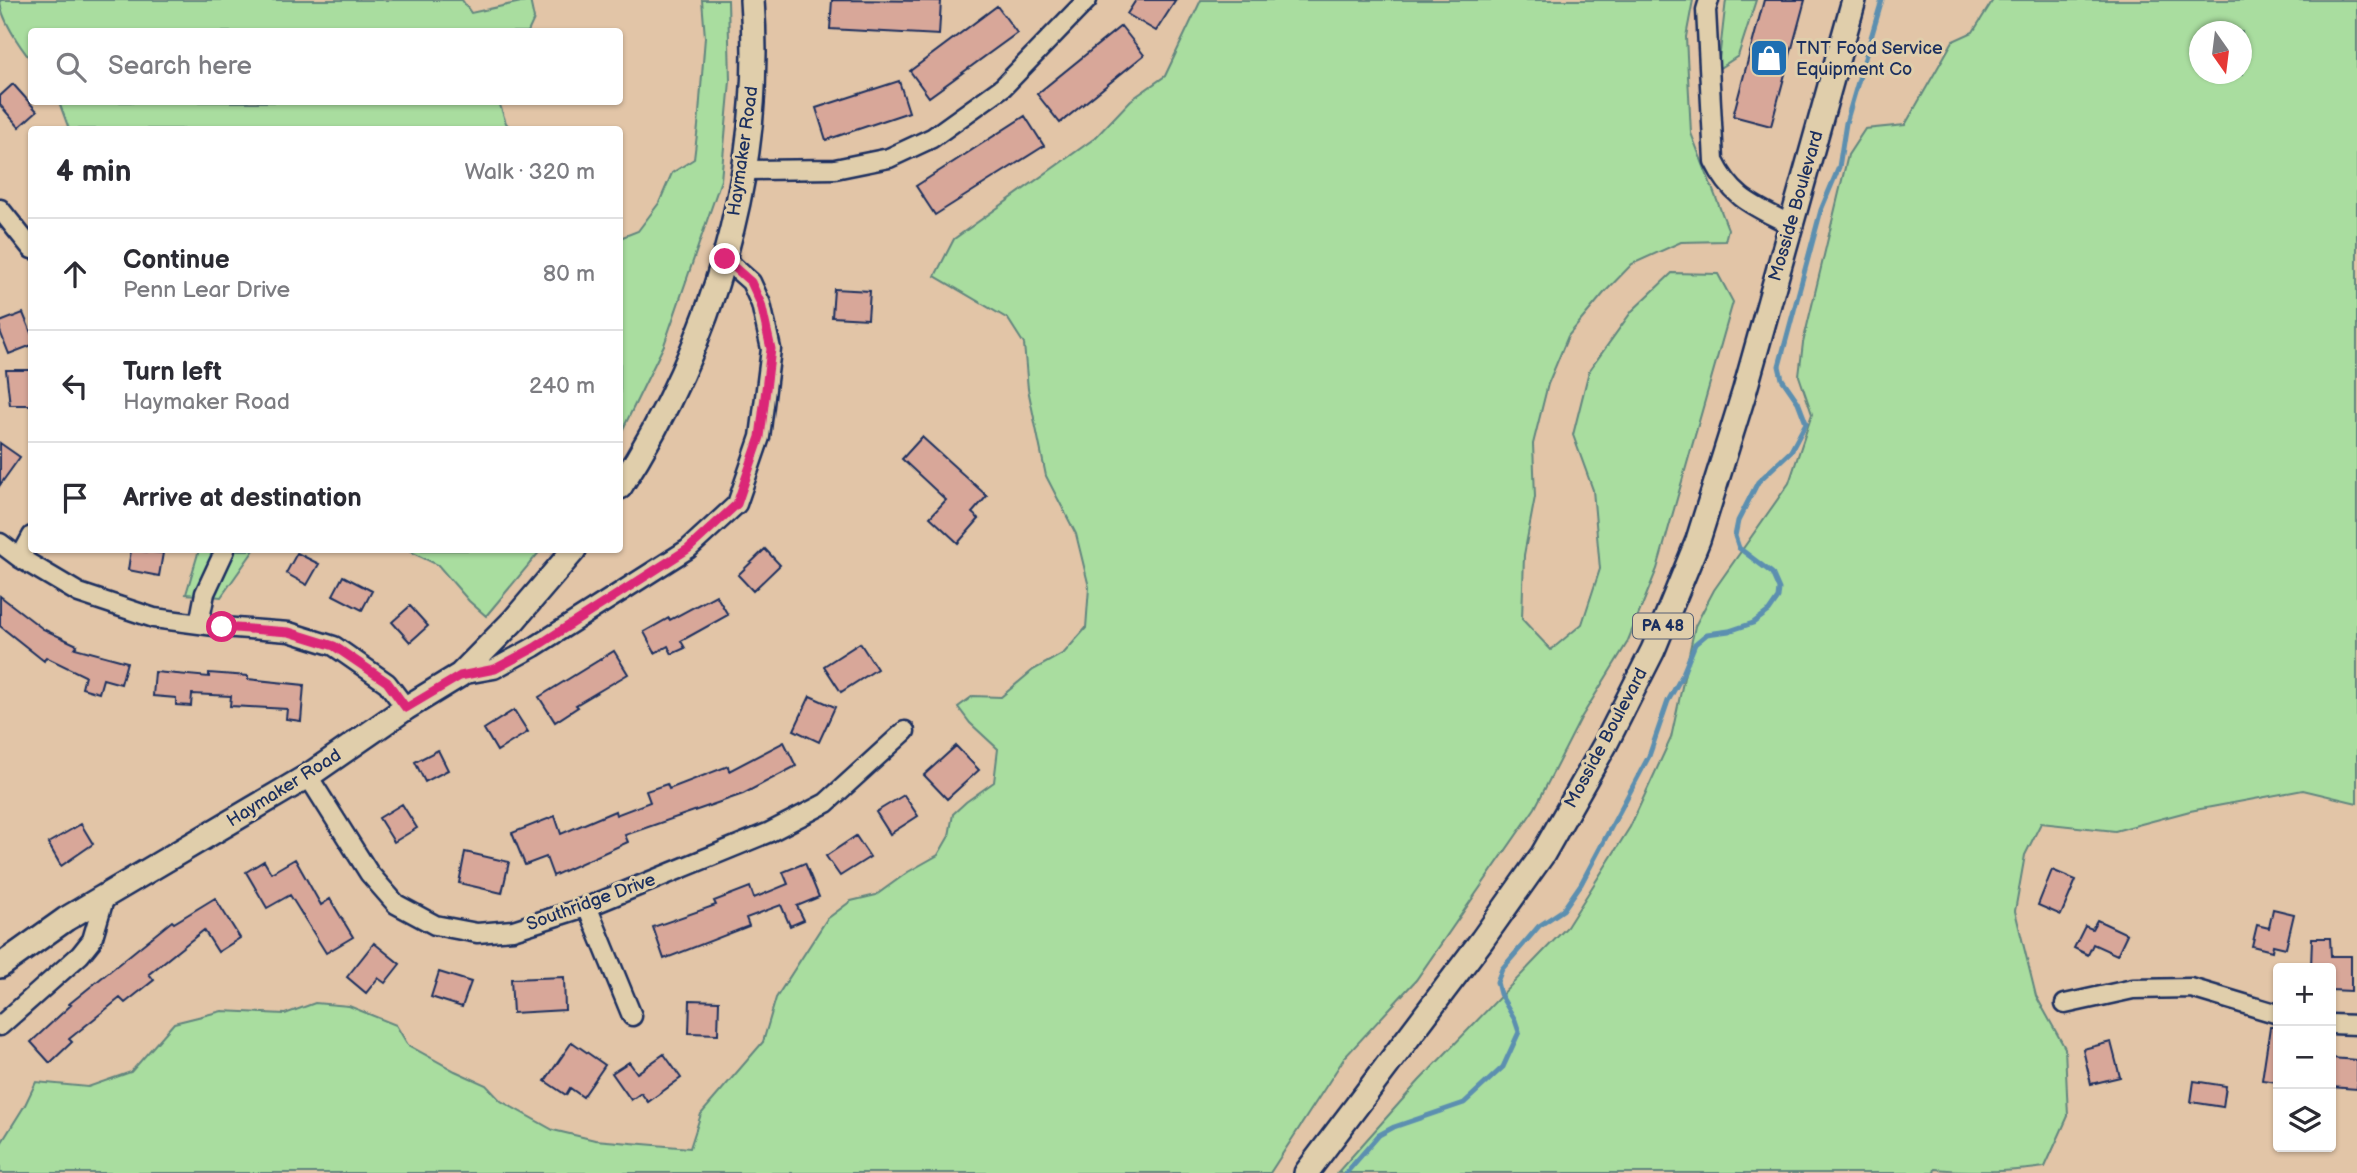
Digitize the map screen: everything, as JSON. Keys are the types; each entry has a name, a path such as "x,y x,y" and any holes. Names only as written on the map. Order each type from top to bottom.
{"main road":[{"name":"Haymaker Road","path":"623,482 685,370 725,259 753,102 752,0"},
{"name":"Mosside Boulevard","path":"1306,1173 1543,855 1606,743 1653,650 1698,540 1744,393 1854,0"},
{"name":"Haymaker Road","path":"0,967 66,919 308,776 406,708 460,676 514,620 571,553"}],"street":[{"path":"743,170 835,169 889,158 932,138 1003,87 1087,0"},
{"path":"1709,0 1706,10 1714,161 1722,177 1741,200 1791,225"},
{"path":"0,209 28,244"},
{"name":"Haymaker Road","path":"460,676 495,669 534,648 688,549 737,504 760,437 771,349 761,304 751,282 725,259"},
{"path":"0,543 79,593 155,618 289,632 334,646 387,682 406,708"},
{"path":"20,558 28,543"},
{"path":"199,624 205,593 224,553"},
{"name":"Southridge Drive","path":"308,776 369,873 396,904 435,925 477,933 513,930 587,906 770,832 826,803 905,731"},
{"path":"0,1026 80,955 92,940 105,896"},
{"path":"587,906 632,1016"},
{"path":"2065,1004 2133,989 2191,988 2273,1013"},
{"path":"2336,1024 2357,1025"}],"green space":[{"path":"0,0 462,0 471,13 530,0 534,19 530,28 28,28 28,56 16,40"},
{"path":"702,0 728,0 730,81 721,180 664,345 623,429 623,237 638,231 659,203 672,173 694,159 705,37"},
{"path":"1201,0 1693,0 1686,37 1691,133 1728,229 1725,241 1681,242 1632,264 1568,336 1548,384 1533,444 1535,497 1524,555 1522,619 1551,650 1582,624 1600,569 1593,490 1573,435 1589,371 1632,311 1672,273 1718,274 1733,302 1657,569 1627,643 1581,718 1535,808 1416,980 1345,1057 1270,1173 0,1173 0,1145 36,1082 88,1087 131,1072 174,1023 222,1011 285,1014 315,1003 349,1006 396,1025 408,1045 486,1085 501,1101 553,1130 595,1140 690,1148 701,1114 763,1042 776,998 827,919 851,901 876,895 938,855 949,836 953,814 994,782 998,749 970,723 958,707 973,696 1001,697 1033,670 1064,653 1086,628 1089,587 1076,534 1046,476 1028,389 1024,344 1008,319 935,276 954,239 1095,138 1131,100 1165,76"},
{"path":"1726,0 1756,0 1738,56 1718,69"},
{"path":"1993,0 2357,0 2357,803 2303,790 2190,811 2115,831 2041,823 2025,855 2015,911 2036,996 2065,1048 2068,1116 2045,1167 1990,1171 1935,1169 1934,1173 1337,1173 1419,1081 1567,927 1630,827 1671,738 1695,626 1714,590 1789,483 1812,414 1799,376 1803,343 1848,155 1865,129 1905,125 1953,41 1973,32"},
{"path":"60,105 500,105 508,126 68,126"},
{"path":"198,553 252,553 221,597 186,594"},
{"path":"413,553 538,553 486,616 438,565"}],"building":[{"path":"832,0 941,1 939,35 830,29"},
{"path":"1136,0 1176,0 1156,31 1127,14"},
{"name":"TNT Food Service Equipment Co","path":"1764,0 1805,0 1771,126 1733,116"},
{"path":"997,6 1017,33 929,97 910,71"},
{"path":"1121,26 1144,55 1060,123 1037,94"},
{"path":"899,81 909,112 826,140 816,108"},
{"path":"13,84 28,101 28,105 37,111 19,127 0,105 0,96"},
{"path":"1025,116 1044,146 935,215 916,186"},
{"path":"834,289 870,291 868,319 832,317"},
{"path":"23,313 28,325 28,347 9,354 0,331 0,322"},
{"path":"6,370 28,370 28,405 10,405"},
{"path":"922,437 987,496 972,513 979,519 958,543 930,517 946,500 902,459"},
{"path":"0,443 20,457 0,485"},
{"path":"765,549 780,565 753,591 738,575"},
{"path":"131,553 163,553 159,576 128,570"},
{"path":"297,553 319,564 307,585 286,573"},
{"path":"343,576 372,591 362,610 333,595"},
{"path":"716,595 728,615 681,641 685,648 672,654 668,646 655,653 644,632"},
{"path":"0,596 43,629 77,645 75,648 127,662 121,684 103,679 99,693 82,688 85,676 46,657 44,661 0,626"},
{"path":"410,606 428,626 410,642 392,622"},
{"path":"860,643 877,669 841,692 824,666"},
{"path":"614,651 628,674 576,705 578,707 555,722 539,697"},
{"path":"155,672 209,677 209,673 248,676 248,679 304,685 301,721 286,719 287,709 230,706 231,696 192,694 191,706 176,705 176,698 153,696"},
{"path":"810,696 835,707 819,742 794,730"},
{"path":"514,710 528,732 497,751 484,729"},
{"path":"784,742 796,766 743,794 625,835 628,842 553,876 546,857 525,865 512,833 555,816 561,834 615,811 616,815 650,802 646,791 667,784 669,789 728,766 729,771"},
{"path":"956,746 979,770 947,799 924,775"},
{"path":"438,750 448,770 425,782 415,762"},
{"path":"904,795 918,816 890,834 876,812"},
{"path":"402,804 417,828 394,842 379,818"},
{"path":"81,824 93,844 61,866 48,843"},
{"path":"856,836 870,857 840,876 826,856"},
{"path":"465,852 509,862 502,893 459,883"},
{"path":"295,859 321,905 330,899 353,937 326,953 290,895 267,908 246,872 264,861 271,873"},
{"path":"805,863 819,897 797,906 804,920 790,926 781,905 746,918 749,926 664,959 653,927 716,905 714,901 750,887 754,898 788,884 783,872"},
{"path":"2052,870 2076,880 2061,915 2038,905"},
{"path":"215,898 240,938 218,952 204,930 149,974 154,980 125,1003 120,998 69,1039 72,1042 50,1063 31,1042 71,1005 69,1004 172,921 174,923"},
{"path":"2273,909 2294,914 2286,948 2273,945 2272,951 2252,946 2257,925 2269,928"},
{"path":"2097,920 2127,934 2117,955 2093,944 2088,955 2074,948 2085,926 2092,929"},
{"path":"2312,938 2330,938 2331,956 2351,956 2351,991 2336,990 2336,963 2311,963"},
{"path":"374,943 400,964 385,983 378,978 366,993 347,977"},
{"path":"439,972 471,982 462,1007 431,997"},
{"path":"564,977 565,1010 513,1013 511,979"},
{"path":"690,1000 719,1001 718,1034 689,1033"},
{"path":"2270,1027 2273,1027 2273,1081 2262,1080"},
{"path":"572,1042 605,1065 583,1097 570,1088 566,1095 545,1081"},
{"path":"2111,1042 2120,1077 2091,1084 2083,1049"},
{"path":"664,1054 681,1078 648,1102 641,1093 631,1100 612,1073 629,1062 637,1073"},
{"path":"2336,1058 2357,1060 2357,1089 2336,1087"},
{"path":"2194,1081 2226,1086 2223,1107 2191,1102"}],"waterway":[{"path":"1346,1173 1379,1135 1394,1127 1464,1103 1503,1067 1519,1032 1500,994 1497,982 1502,969 1539,926 1563,910 1581,884 1649,756 1668,701 1695,644 1707,634 1729,631 1753,623 1769,611 1778,598 1779,589 1772,573 1739,548 1735,536 1738,521 1758,482 1791,451 1806,423 1798,402 1782,379 1779,366 1821,210 1839,167 1846,123 1882,0"}],"place":[{"name":"TNT Food Service Equipment Co","path":"1769,58"}],"route":[{"path":"222,627 289,632 334,646 387,682 406,708 460,676 495,669 534,648 688,549 737,504 760,437 771,349 768,330 751,282 725,259"}]}
